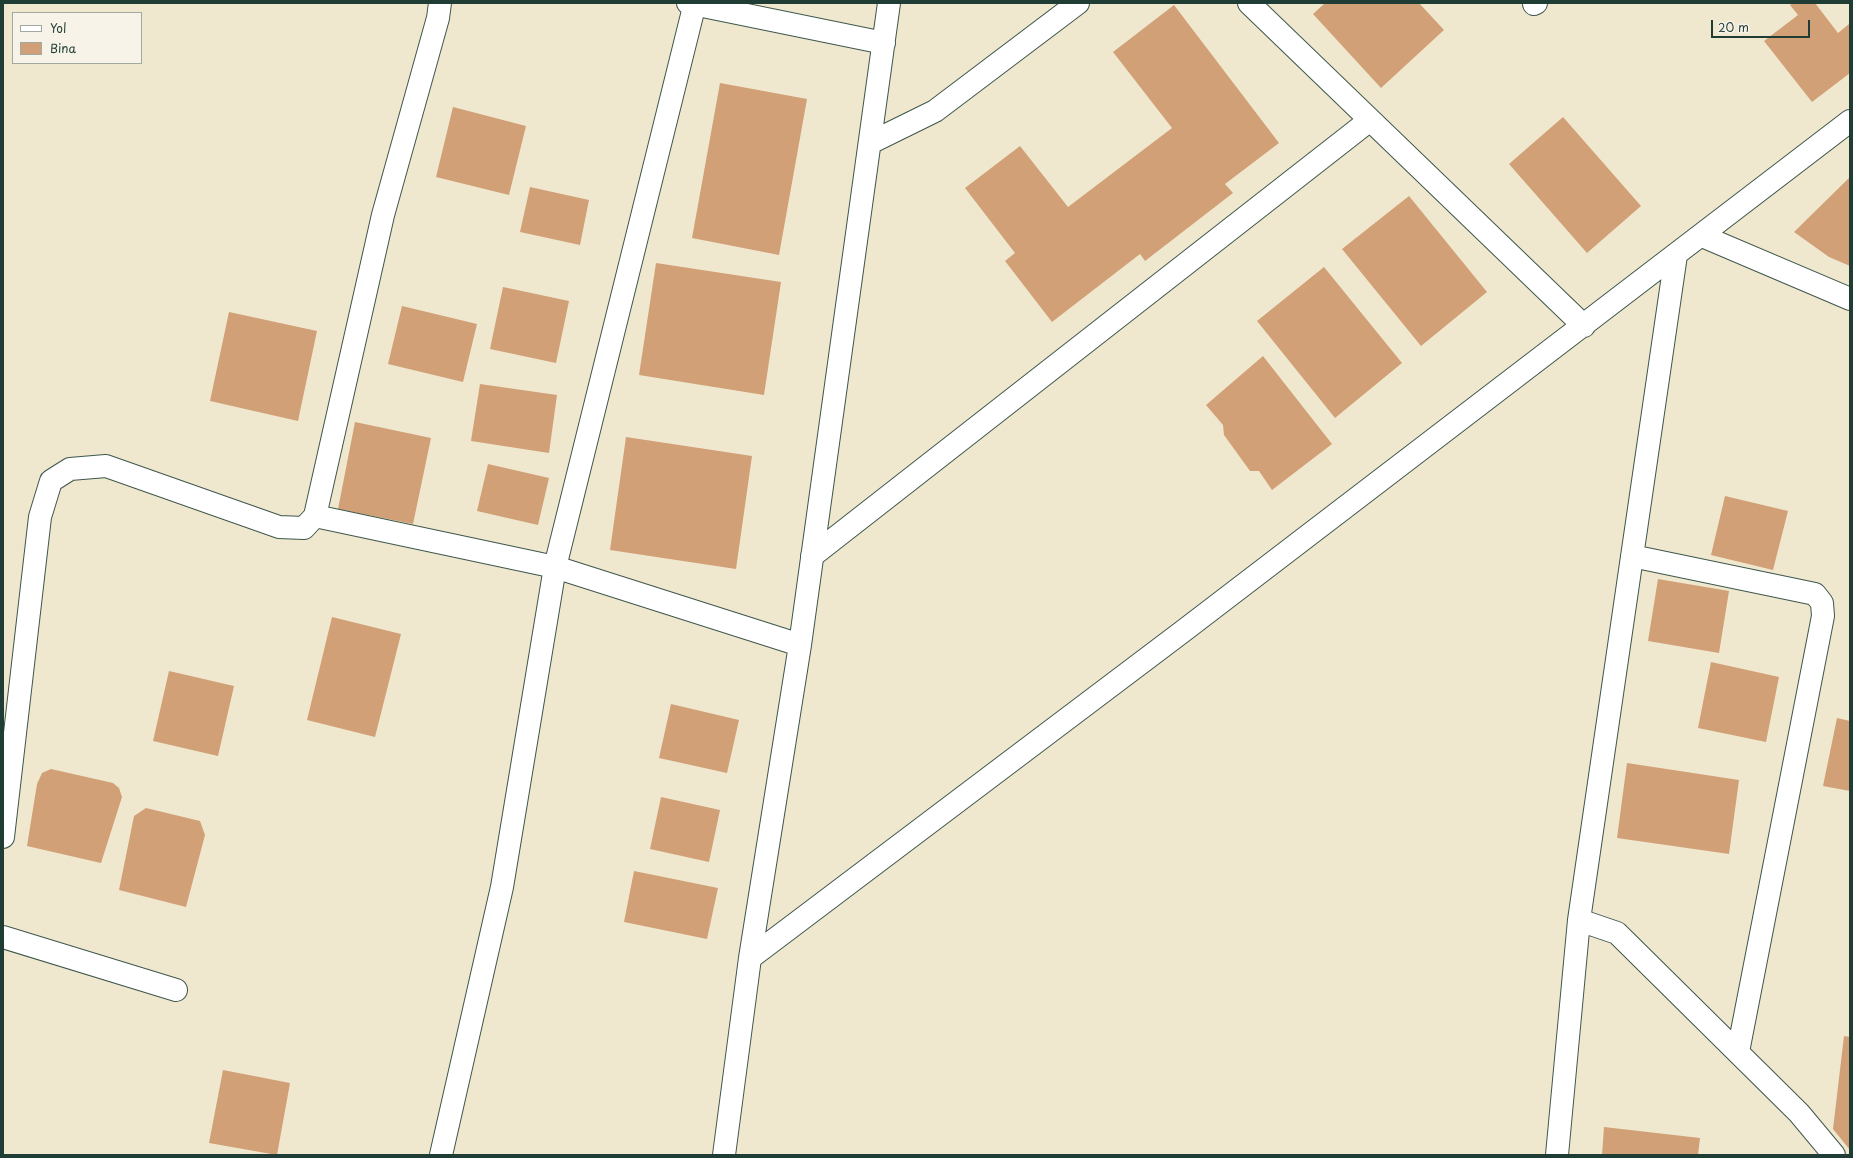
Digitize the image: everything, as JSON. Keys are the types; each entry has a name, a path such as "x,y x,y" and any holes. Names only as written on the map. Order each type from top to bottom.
{"street":[{"path":"3,837 40,517 51,481 70,469 106,466 279,527 304,528 315,516 383,215 438,18 440,3"},
{"path":"724,1155 750,958 800,645 889,3"},
{"path":"870,143 935,111 1078,3"},
{"path":"1249,3 1584,326"},
{"path":"441,1155 502,887 555,567 693,4 884,43"},
{"path":"812,556 1370,120"},
{"path":"750,958 1182,632 1702,236 1850,121"},
{"path":"1702,236 1850,299"},
{"path":"1557,1155 1578,920 1676,255"},
{"path":"315,516 555,567 800,645"},
{"path":"1632,556 1815,594 1822,603 1822,616 1738,1052"},
{"path":"1578,920 1617,933 1799,1114 1834,1155"},
{"path":"3,938 176,990"}],"building":[{"path":"1325,3 1419,3 1444,30 1381,88 1313,14"},
{"path":"1793,3 1815,3 1838,33 1849,24 1850,25 1850,73 1812,102 1764,41 1798,15 1790,5"},
{"path":"1174,5 1279,143 1225,184 1233,193 1145,261 1140,254 1052,322 1005,261 1015,253 965,188 1020,146 1068,207 1172,128 1113,52"},
{"path":"720,83 807,99 779,255 692,238"},
{"path":"453,107 526,126 509,195 436,177"},
{"path":"1563,117 1641,206 1587,253 1509,164"},
{"path":"1850,177 1850,266 1829,257 1794,232"},
{"path":"530,187 589,200 580,245 520,232"},
{"path":"1409,196 1487,292 1421,346 1342,249"},
{"path":"656,263 781,282 764,395 639,375"},
{"path":"1324,267 1402,363 1335,418 1257,321"},
{"path":"503,287 569,301 556,363 490,349"},
{"path":"402,306 477,324 463,382 388,364"},
{"path":"229,312 317,331 298,421 210,401"},
{"path":"1263,356 1332,444 1272,490 1259,471 1250,471 1224,435 1223,425 1206,405"},
{"path":"480,384 557,395 549,453 471,441"},
{"path":"355,422 431,438 413,524 338,509"},
{"path":"626,437 752,456 736,569 610,550"},
{"path":"488,464 549,478 538,525 477,511"},
{"path":"1725,496 1788,511 1773,570 1711,555"},
{"path":"1658,579 1729,591 1719,653 1648,641"},
{"path":"332,617 401,634 375,737 307,720"},
{"path":"1711,662 1779,677 1766,742 1698,728"},
{"path":"169,671 234,686 218,756 153,741"},
{"path":"671,704 739,720 727,773 659,758"},
{"path":"1837,718 1850,721 1850,791 1823,786"},
{"path":"1627,763 1739,780 1729,854 1617,838"},
{"path":"51,769 113,783 119,788 122,797 101,863 27,846 37,784 42,773"},
{"path":"661,797 720,810 709,862 650,849"},
{"path":"146,808 200,821 205,835 186,907 119,890 134,816"},
{"path":"634,871 718,888 707,939 624,922"},
{"path":"1844,1036 1850,1037 1850,1150 1833,1129"},
{"path":"223,1070 290,1083 277,1155 209,1143"},
{"path":"1604,1127 1700,1138 1698,1155 1602,1155"}]}
